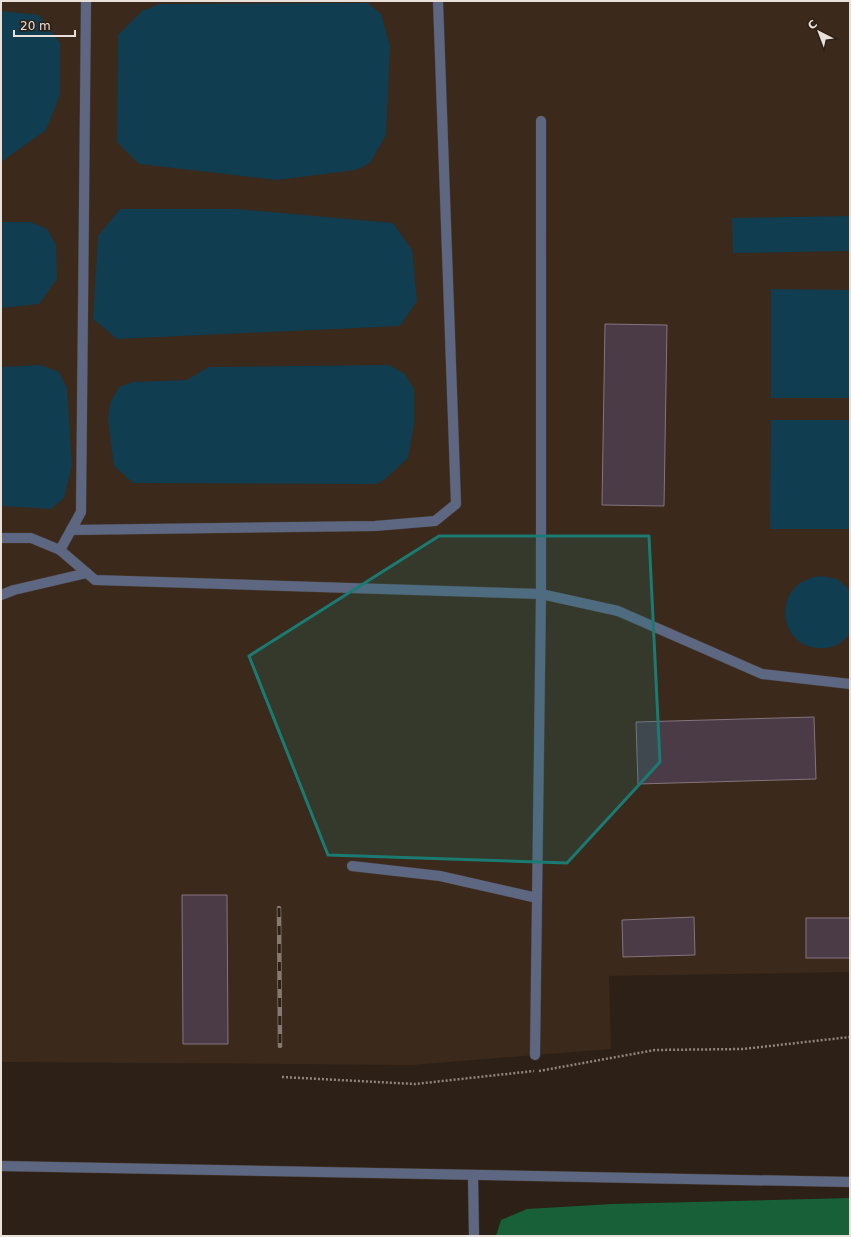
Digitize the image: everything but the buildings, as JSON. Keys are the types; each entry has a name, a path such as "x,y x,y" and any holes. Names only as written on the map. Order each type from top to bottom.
{"street":[{"path":"60,550 81,512 86,1"},
{"path":"71,530 375,526 435,521 456,504 438,1"},
{"path":"535,1055 541,594 541,121"},
{"path":"1,538 31,538 60,550 95,580 541,594 618,611 762,674 850,684"},
{"path":"1,595 14,590 87,573"},
{"path":"352,866 440,876 537,898"},
{"path":"1,1166 850,1182"},
{"path":"473,1175 474,1236"}],"path":[{"path":"282,1076 415,1084 542,1071 655,1050 743,1048 850,1037"}],"highlighted area":[{"path":"439,536 649,536 660,762 567,863 328,855 249,656"}],"shaded area":[{"path":"1,1 850,1 850,972 609,976 611,1049 412,1065 1,1062"}],"green space":[{"path":"850,1198 850,1236 496,1236 501,1220 527,1209 612,1204"}],"water":[{"path":"368,3 381,14 390,46 386,135 370,163 356,170 277,180 139,164 117,142 118,35 142,11 159,4"},
{"path":"1,11 39,15 60,43 60,95 46,130 1,162"},
{"path":"120,209 237,209 393,223 412,250 417,301 400,326 117,339 93,319 98,236"},
{"path":"850,216 850,251 733,253 732,218"},
{"path":"1,222 31,222 47,229 56,245 57,279 39,304 1,308"},
{"path":"771,289 850,290 850,398 771,398"},
{"path":"41,365 59,372 67,388 72,465 64,498 51,509 1,506 1,367"},
{"path":"389,365 405,374 414,389 414,424 408,458 384,480 376,484 133,483 114,466 108,420 110,403 119,387 133,382 187,380 209,367"},
{"path":"771,420 850,420 850,529 770,529"},
{"path":"821,576 837,579 850,590 850,633 838,644 824,648 808,646 796,639 789,628 785,615 787,602 793,590 805,581"}],"railway":[{"path":"279,908 280,1046"}]}
